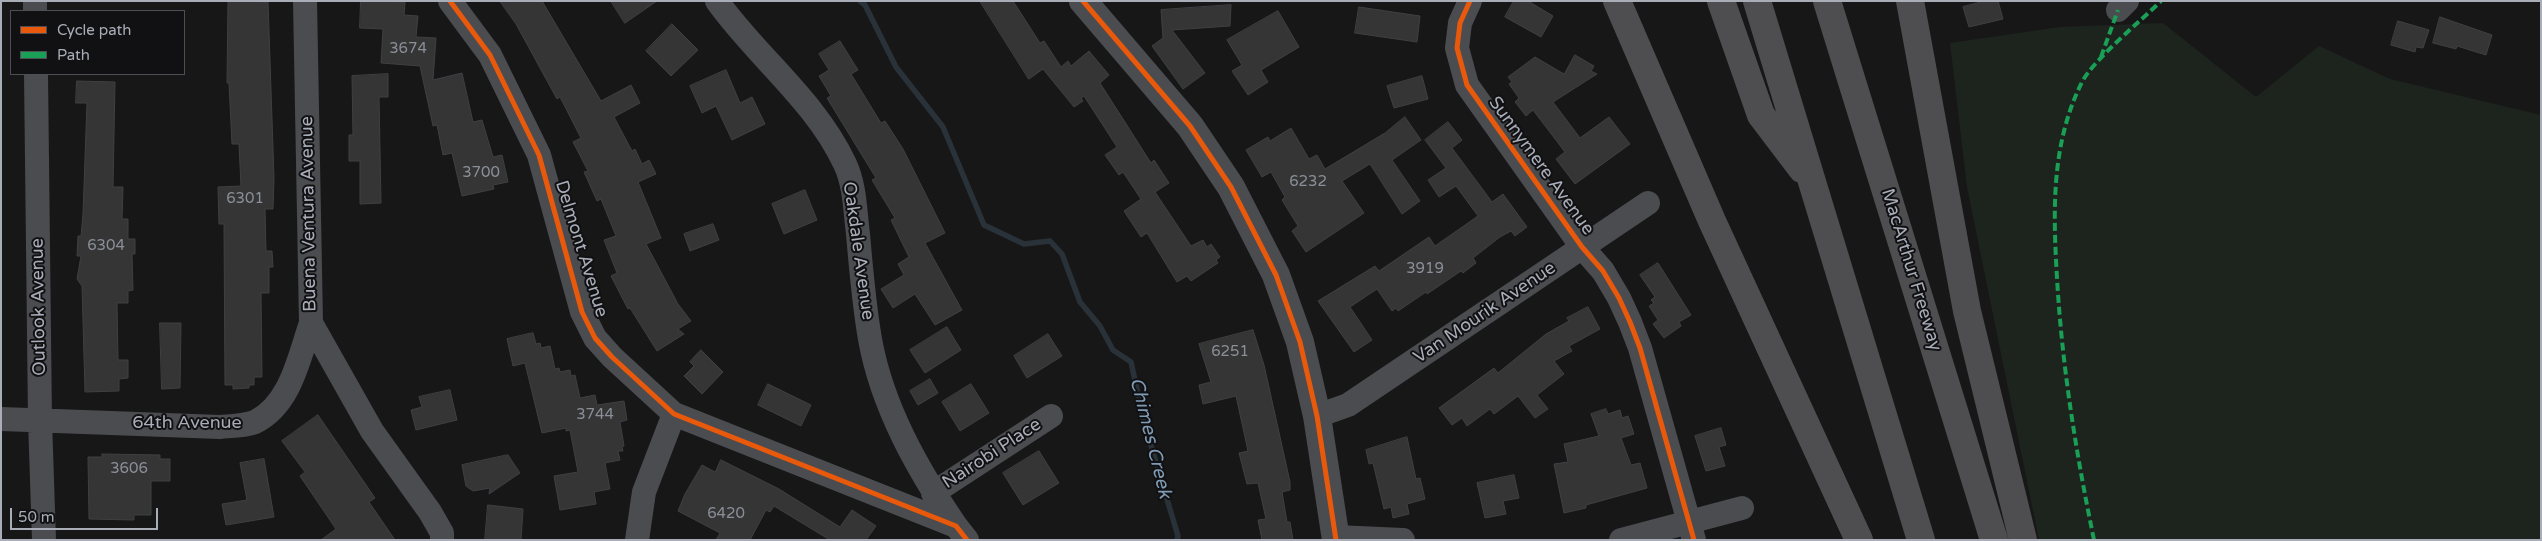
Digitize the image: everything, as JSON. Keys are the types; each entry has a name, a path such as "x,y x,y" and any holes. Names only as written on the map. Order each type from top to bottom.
{"highway":[{"path":"1610,1 1633,37"},
{"path":"1617,1 1712,220 1859,540"},
{"path":"1721,1 1761,115 1815,186"},
{"path":"1757,1 1815,186 1921,540"},
{"name":"MacArthur Freeway","path":"1827,1 1994,540"},
{"path":"1910,1 1968,311 2023,540"}],"street":[{"name":"Buena Ventura Avenue","path":"306,1 311,322 372,431 430,512 442,533 442,540"},
{"name":"Delmont Avenue","path":"450,1 490,55 539,155 582,312 594,338 674,414 962,533"},
{"name":"Oakdale Avenue","path":"717,1 787,80 827,134 846,165 854,196 870,340 884,396 933,492 962,533"},
{"name":"Sunnymere Avenue","path":"1470,1 1460,23 1457,48 1467,85 1582,247 1603,271 1619,298 1640,348 1692,532"},
{"path":"1085,2 1190,126 1232,187 1276,275 1300,342 1317,416 1336,538 1403,540"},
{"name":"Outlook Avenue","path":"36,75 40,420 44,540"},
{"name":"Van Mourik Avenue","path":"1317,416 1348,405 1648,203"},
{"name":"64th Avenue","path":"1,419 220,427 254,422 276,405 289,385 311,322"},
{"path":"638,540 644,492 674,414"},
{"name":"Nairobi Place","path":"933,492 1051,416"},
{"path":"1620,540 1692,532 1742,508"}],"shaded area":[{"path":"2163,23 2256,97 2319,46 2390,79 2541,115 2541,540 2039,540 1967,187 1950,43 2060,27"}],"building":[{"path":"361,1 405,2 404,15 418,16 416,37 436,38 433,80 462,73 473,122 482,120 493,157 502,155 508,182 493,185 494,189 462,196 452,153 443,155 437,125 433,126 420,66 381,63 383,29 360,28"},
{"path":"500,1 542,1 601,101 631,85 640,103 614,117 632,151 635,149 642,164 649,160 656,174 638,182 661,238 646,244 678,304 691,321 678,329 684,334 657,351 630,308 628,309 611,276 617,273 604,240 616,236 601,199 597,201 584,172 588,171 573,142 581,138 560,97 557,99 516,24"},
{"path":"611,1 657,1 625,23"},
{"path":"980,1 1013,1 1040,43 1044,41 1061,67 1068,61 1071,66 1089,51 1109,75 1100,83 1151,163 1154,160 1169,183 1155,192 1191,246 1203,240 1207,247 1211,244 1220,257 1216,260 1218,263 1191,281 1187,276 1177,282 1147,233 1141,237 1124,211 1141,199 1123,172 1119,175 1105,155 1117,147 1084,96 1081,98 1083,101 1074,107 1043,69 1029,79"},
{"path":"1514,1 1528,1 1553,16 1541,37 1505,17"},
{"path":"1985,1 1998,1 2003,19 1969,27 1963,7"},
{"path":"228,2 268,2 274,178 273,209 265,209 266,251 272,251 273,267 269,267 269,293 261,293 262,377 254,377 254,385 249,385 249,388 233,389 233,385 225,385 224,224 219,224 218,187 241,186 239,144 232,144 229,83 227,83"},
{"path":"1231,5 1230,26 1172,30 1205,73 1183,89 1152,46 1163,38 1161,10"},
{"path":"1359,7 1420,16 1417,42 1355,33"},
{"path":"1278,11 1299,47 1261,70 1268,82 1248,95 1232,71 1242,65 1227,40"},
{"path":"2440,17 2492,35 2486,55 2457,46 2456,49 2433,43"},
{"path":"2398,21 2429,30 2423,48 2416,47 2415,52 2391,45"},
{"path":"672,24 698,50 671,76 646,51"},
{"path":"840,41 858,70 851,74 881,123 885,121 903,149 945,233 925,243 962,310 935,325 915,294 893,308 881,289 904,275 898,264 909,257 891,220 895,218 872,180 876,178 827,98 831,96 819,76 829,70 819,54"},
{"path":"1575,55 1594,66 1591,71 1597,74 1553,102 1580,138 1609,117 1630,144 1575,184 1556,159 1565,152 1533,110 1526,116 1515,102 1519,98 1509,84 1512,82 1508,77 1535,57 1564,74"},
{"path":"726,70 740,103 752,97 765,124 732,140 716,106 702,113 690,86"},
{"path":"388,74 388,97 379,97 381,203 360,204 360,161 349,161 349,135 353,135 352,76"},
{"path":"1422,76 1428,99 1394,108 1387,86"},
{"path":"77,81 115,82 113,187 123,187 122,219 128,219 128,239 135,239 135,254 132,254 133,290 128,291 128,303 117,303 118,360 128,360 128,378 119,379 119,391 85,392 82,286 77,279 81,256 77,256 78,236 81,236 83,214 87,103 76,103"},
{"path":"1405,117 1421,140 1392,160 1420,201 1402,214 1370,164 1342,181 1364,213 1306,252 1292,231 1298,226 1282,200 1285,197 1271,172 1262,177 1246,150 1268,137 1270,141 1291,128 1309,159 1317,155 1325,169 1385,133"},
{"path":"1448,122 1462,140 1452,148 1492,202 1503,194 1527,227 1515,236 1511,231 1500,237 1473,258 1476,263 1463,273 1461,271 1398,311 1396,308 1392,311 1377,289 1350,307 1372,340 1354,352 1318,301 1375,266 1379,271 1429,237 1435,246 1478,216 1456,186 1439,197 1428,180 1446,168 1425,140"},
{"path":"805,190 817,220 784,234 772,204"},
{"path":"713,224 719,240 690,251 684,234"},
{"path":"1658,263 1691,315 1679,322 1681,326 1664,338 1653,324 1658,320 1649,306 1654,303 1651,300 1655,297 1640,275"},
{"path":"1588,307 1600,329 1569,346 1572,351 1554,361 1564,374 1537,395 1548,409 1535,418 1518,396 1494,414 1490,409 1467,426 1462,418 1452,425 1439,408 1494,368 1498,373 1546,334 1569,321 1567,318"},
{"path":"160,323 181,323 180,388 162,389"},
{"path":"947,327 961,350 925,373 910,350"},
{"path":"1253,330 1264,365 1290,482 1290,490 1282,492 1287,522 1290,522 1293,540 1262,540 1258,520 1266,519 1258,483 1247,484 1239,453 1248,451 1236,396 1203,404 1199,385 1211,382 1199,344"},
{"path":"533,333 536,344 540,343 541,348 550,346 555,369 559,368 560,372 570,370 571,376 575,375 580,398 595,395 597,405 624,401 627,420 620,422 624,446 622,447 623,451 618,451 620,460 605,463 610,489 594,492 596,504 560,510 554,476 578,472 570,430 566,431 566,428 542,433 525,363 513,366 507,339"},
{"path":"1048,334 1062,356 1027,378 1014,356"},
{"path":"701,350 723,372 702,394 684,376 694,366 690,362"},
{"path":"930,379 938,393 918,405 910,391"},
{"path":"768,384 811,405 801,426 758,405"},
{"path":"971,384 989,413 960,431 942,402"},
{"path":"450,390 457,420 416,430 411,410 422,407 419,397"},
{"path":"1606,409 1608,414 1620,410 1622,418 1628,416 1634,434 1621,438 1631,465 1640,463 1647,488 1586,505 1586,508 1564,513 1554,464 1568,462 1564,444 1599,436 1591,414"},
{"path":"318,415 375,498 369,502 395,540 321,540 336,529 300,476 305,472 282,441"},
{"path":"1721,428 1726,445 1719,447 1725,466 1706,471 1695,436"},
{"path":"1407,437 1416,479 1420,478 1425,499 1407,504 1409,514 1393,518 1391,507 1384,509 1373,463 1369,464 1366,450"},
{"path":"1039,451 1059,483 1023,505 1003,473"},
{"path":"102,454 160,455 160,459 170,459 170,481 151,481 151,515 134,515 134,520 89,519 88,457 102,457"},
{"path":"508,455 520,473 489,494 490,488 473,491 466,486 462,465"},
{"path":"264,459 274,517 226,525 222,504 247,500 240,463"},
{"path":"721,460 779,489 840,527 852,510 876,526 866,540 830,540 774,506 770,512 766,510 750,540 716,540 720,533 678,511 685,494 702,465 715,472"},
{"path":"1514,475 1519,498 1503,501 1506,514 1485,518 1477,483"},
{"path":"488,505 523,509 521,540 485,540"}],"waterway":[{"name":"Chimes Creek","path":"860,1 865,5 896,67 943,127 984,225 1024,244 1050,241 1062,254 1080,302 1100,326 1113,350 1131,362 1144,422 1178,536 1177,540"}],"marked path":[{"path":"2094,540 2081,475 2062,344 2055,228 2056,178 2064,129 2082,82 2097,62 2161,1"},
{"path":"2101,57 2118,10"}],"cycle path":[{"path":"450,1 490,55 539,155 582,312 595,338 612,357 674,414 956,526 967,540"},
{"path":"1083,1 1190,126 1231,187 1276,275 1300,342 1317,416 1336,540"},
{"path":"1470,1 1460,23 1457,48 1467,85 1582,247 1603,271 1619,298 1640,348 1694,540"}]}
